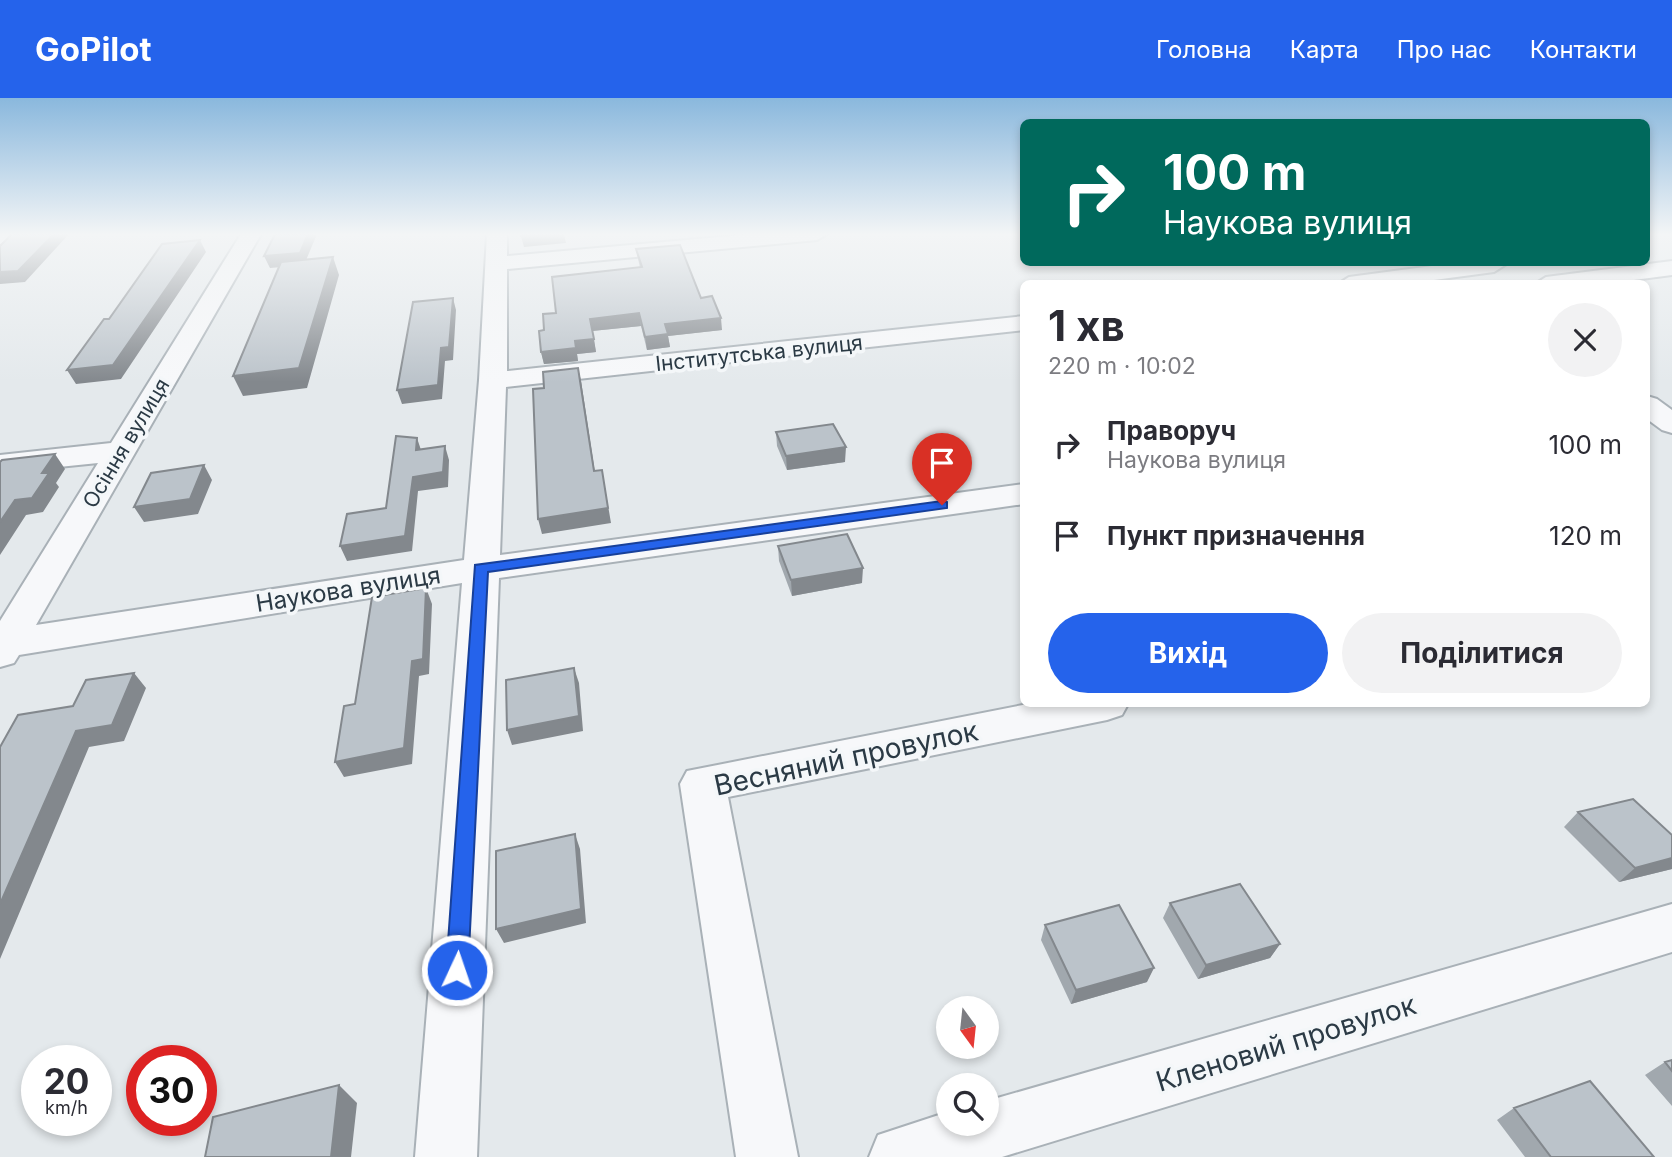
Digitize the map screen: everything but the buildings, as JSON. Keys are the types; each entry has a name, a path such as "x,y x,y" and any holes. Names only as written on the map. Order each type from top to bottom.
{"street":[{"name":"Осіння вулиця","path":"3,648 222,283"},
{"path":"446,1157 493,380 496,283"},
{"name":"Інститутська вулиця","path":"493,380 771,353 1020,323"},
{"path":"0,464 122,451"},
{"name":"Наукова вулиця","path":"3,648 481,569 1020,495"},
{"name":"Весняний провулок","path":"767,1157 703,784 1092,707"},
{"name":"Кленовий провулок","path":"900,1157 1672,928"}],"route":[{"path":"457,970 481,569 942,505"}]}
